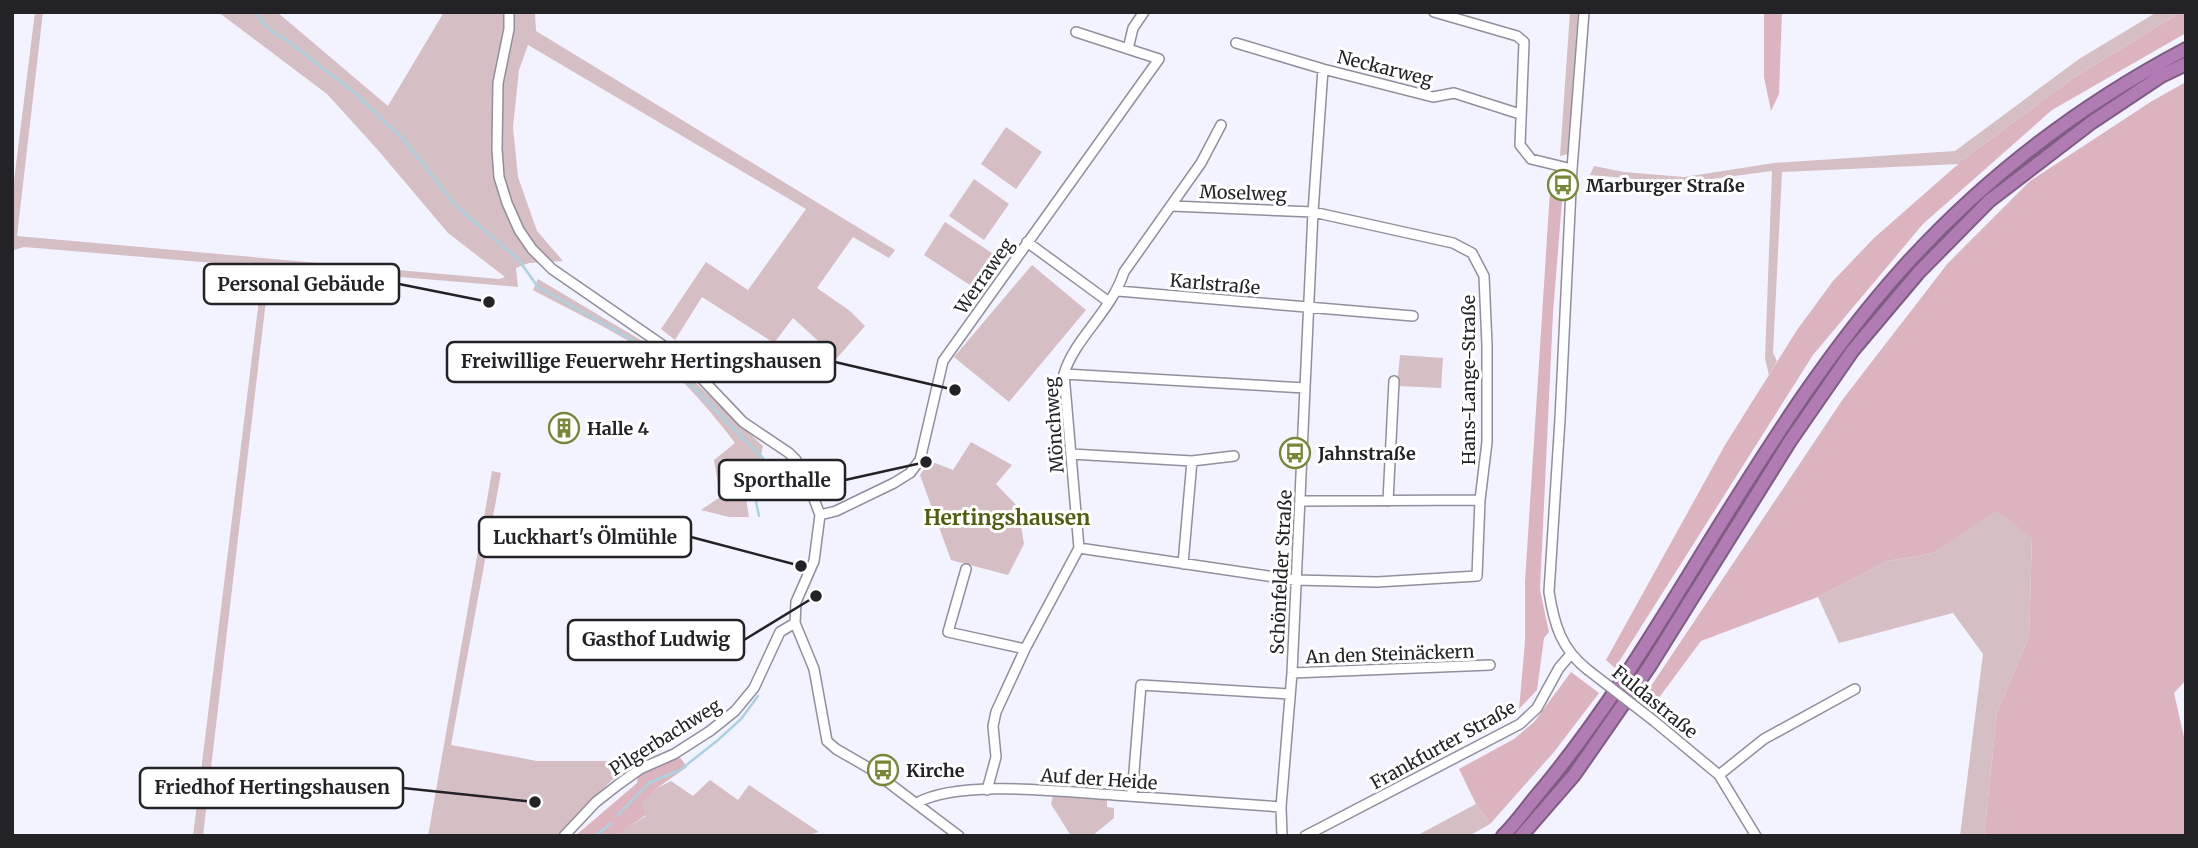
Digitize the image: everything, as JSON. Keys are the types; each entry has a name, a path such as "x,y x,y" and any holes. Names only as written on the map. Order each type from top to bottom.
{"highway":[{"path":"1503,836 1559,769 1607,705 1776,435 1839,345 1902,269 1972,198 2081,111 2186,49"},
{"path":"1521,836 1574,775 1649,667 1798,429 1853,350 1918,273 1989,201 2040,161 2161,76 2186,64"}],"street":[{"path":"509,12 496,110 499,177 519,230 532,249 552,269 684,360 743,422 796,460 820,515 814,561 796,602 795,623 814,669 827,741 917,803 959,836"},
{"path":"1128,49 1133,28 1144,12"},
{"path":"1434,12 1517,36 1524,42 1520,145 1531,159 1572,169"},
{"path":"1571,654 1557,630 1549,592 1572,169 1584,12"},
{"name":"Werraweg","path":"820,515 836,511 910,473 920,460 943,361 1158,59 1076,32"},
{"name":"Neckarweg","path":"1236,43 1433,97 1454,93 1520,114"},
{"name":"Schönfelder Straße","path":"1282,836 1281,807 1292,673 1313,212 1323,69"},
{"name":"Mönchweg","path":"1079,548 1064,374 1068,360 1104,313 1118,291 1124,272 1201,163 1221,125"},
{"name":"Moselweg","path":"1172,206 1313,212"},
{"name":"Hans-Lange-Straße","path":"1295,580 1377,582 1477,576 1480,500 1487,442 1484,276 1472,253 1453,243 1313,212"},
{"path":"1027,242 1109,302"},
{"name":"Karlstraße","path":"1118,291 1309,308"},
{"path":"1309,308 1413,316"},
{"path":"1064,374 1305,388"},
{"path":"1388,501 1394,381"},
{"path":"1071,454 1192,461 1234,456"},
{"path":"1183,564 1192,461"},
{"path":"1300,501 1480,500"},
{"path":"987,790 996,757 993,726 996,712 1025,649 1079,548 1295,580"},
{"path":"966,569 948,632 1025,649"},
{"name":"Pilgerbachweg","path":"564,836 596,802 619,784 640,769 674,754 735,711 754,688 780,632 795,623"},
{"name":"Fuldastraße","path":"1571,654 1719,775 1756,836"},
{"name":"Frankfurter Straße","path":"1306,836 1520,724 1537,708 1559,668 1571,654"},
{"name":"An den Steinäckern","path":"1292,673 1490,665"},
{"path":"1132,796 1141,685 1289,694"},
{"path":"1719,775 1764,739 1855,689"},
{"name":"Auf der Heide","path":"917,803 941,794 987,790 1047,790 1281,807"}],"shaded area":[{"path":"35,12 43,12 17,236 499,279 505,277 448,233 327,94 218,12 277,12 388,106 444,12 535,12 536,31 895,250 889,258 853,237 817,288 850,311 865,326 837,358 793,318 774,343 702,297 675,340 661,329 706,262 748,290 806,209 528,45 519,70 513,127 518,177 537,231 563,261 529,263 516,268 518,287 270,266 203,836 193,836 263,267 24,247 14,250 12,272 12,197"},
{"path":"1570,12 1578,12 1568,154 1560,156"},
{"path":"1764,12 1782,12 1779,94 1771,111 1764,77"},
{"path":"2157,12 2181,12 2073,78 1960,164 1782,172 1773,353 1777,361 1769,375 1765,359 1772,171 1682,183 1590,175 1594,166 1624,172 1684,177 1774,163 1955,151 2079,59"},
{"path":"2181,12 2186,12 2186,33 2052,110 1923,224 1813,355 1615,668 1606,660 1725,445 1797,330 1833,281 1874,238 1964,159 2073,78"},
{"path":"2186,82 2186,680 2174,693 2186,746 2186,836 1984,836 1997,713 2029,636 2032,537 1997,511 1931,554 1887,561 1818,597 1701,641 1658,699 1645,695 1843,399 1948,263 2030,181 2152,101"},
{"path":"1006,127 1042,152 1016,189 981,164"},
{"path":"1551,175 1564,176 1553,313 1540,590 1549,632 1544,638 1537,690 1519,709 1525,642 1525,582"},
{"path":"974,179 1009,204 984,240 949,216"},
{"path":"945,222 998,257 976,289 924,255"},
{"path":"1032,265 1086,310 1009,402 954,357"},
{"path":"538,279 666,355 763,446 756,480 745,492 749,517 729,517 701,510 720,497 714,460 735,443 699,399 653,357 593,321 533,290"},
{"path":"1400,355 1443,358 1441,388 1397,386"},
{"path":"971,442 1012,465 996,484 1018,507 1024,544 1008,575 951,560 920,475 930,461 953,470"},
{"path":"492,471 501,473 451,745 537,761 622,761 621,771 556,836 428,836"},
{"path":"1997,510 2032,536 2029,636 1997,713 1984,836 1960,836 1983,654 1953,613 1839,643 1818,597 1887,561 1931,554"},
{"path":"1571,672 1599,693 1554,752 1490,824 1476,804 1459,769 1514,739 1534,722"},
{"path":"679,756 687,767 657,788 641,804 646,815 615,836 575,836 637,783 638,775"},
{"path":"710,780 738,800 749,785 819,832 805,836 621,836 618,833 646,816 640,804 657,788 671,781 693,796"},
{"path":"1053,796 1107,800 1107,807 1114,808 1114,818 1092,836 1071,836 1051,804"},
{"path":"1476,804 1490,824 1469,836 1416,836"}],"waterway":[{"path":"255,12 270,30 355,93 405,141 456,206 518,259 538,287 656,353 696,390 763,458 765,485 755,497 759,516"},
{"path":"618,815 649,783 680,770 718,740 741,719 758,696"},
{"path":"596,836 611,823"}],"place":[{"name":"Marburger Straße","path":"1563,185"},
{"name":"Personal Gebäude","path":"489,302"},
{"name":"Freiwillige Feuerwehr Hertingshausen","path":"955,390"},
{"name":"Halle 4","path":"564,428"},
{"name":"Jahnstraße","path":"1295,453"},
{"name":"Sporthalle","path":"926,462"},
{"name":"Luckhart's Ölmühle","path":"801,566"},
{"name":"Gasthof Ludwig","path":"816,596"},
{"name":"Kirche","path":"883,770"},
{"name":"Friedhof Hertingshausen","path":"535,802"}],"district":[{"name":"Hertingshausen","path":"1007,517"}]}
